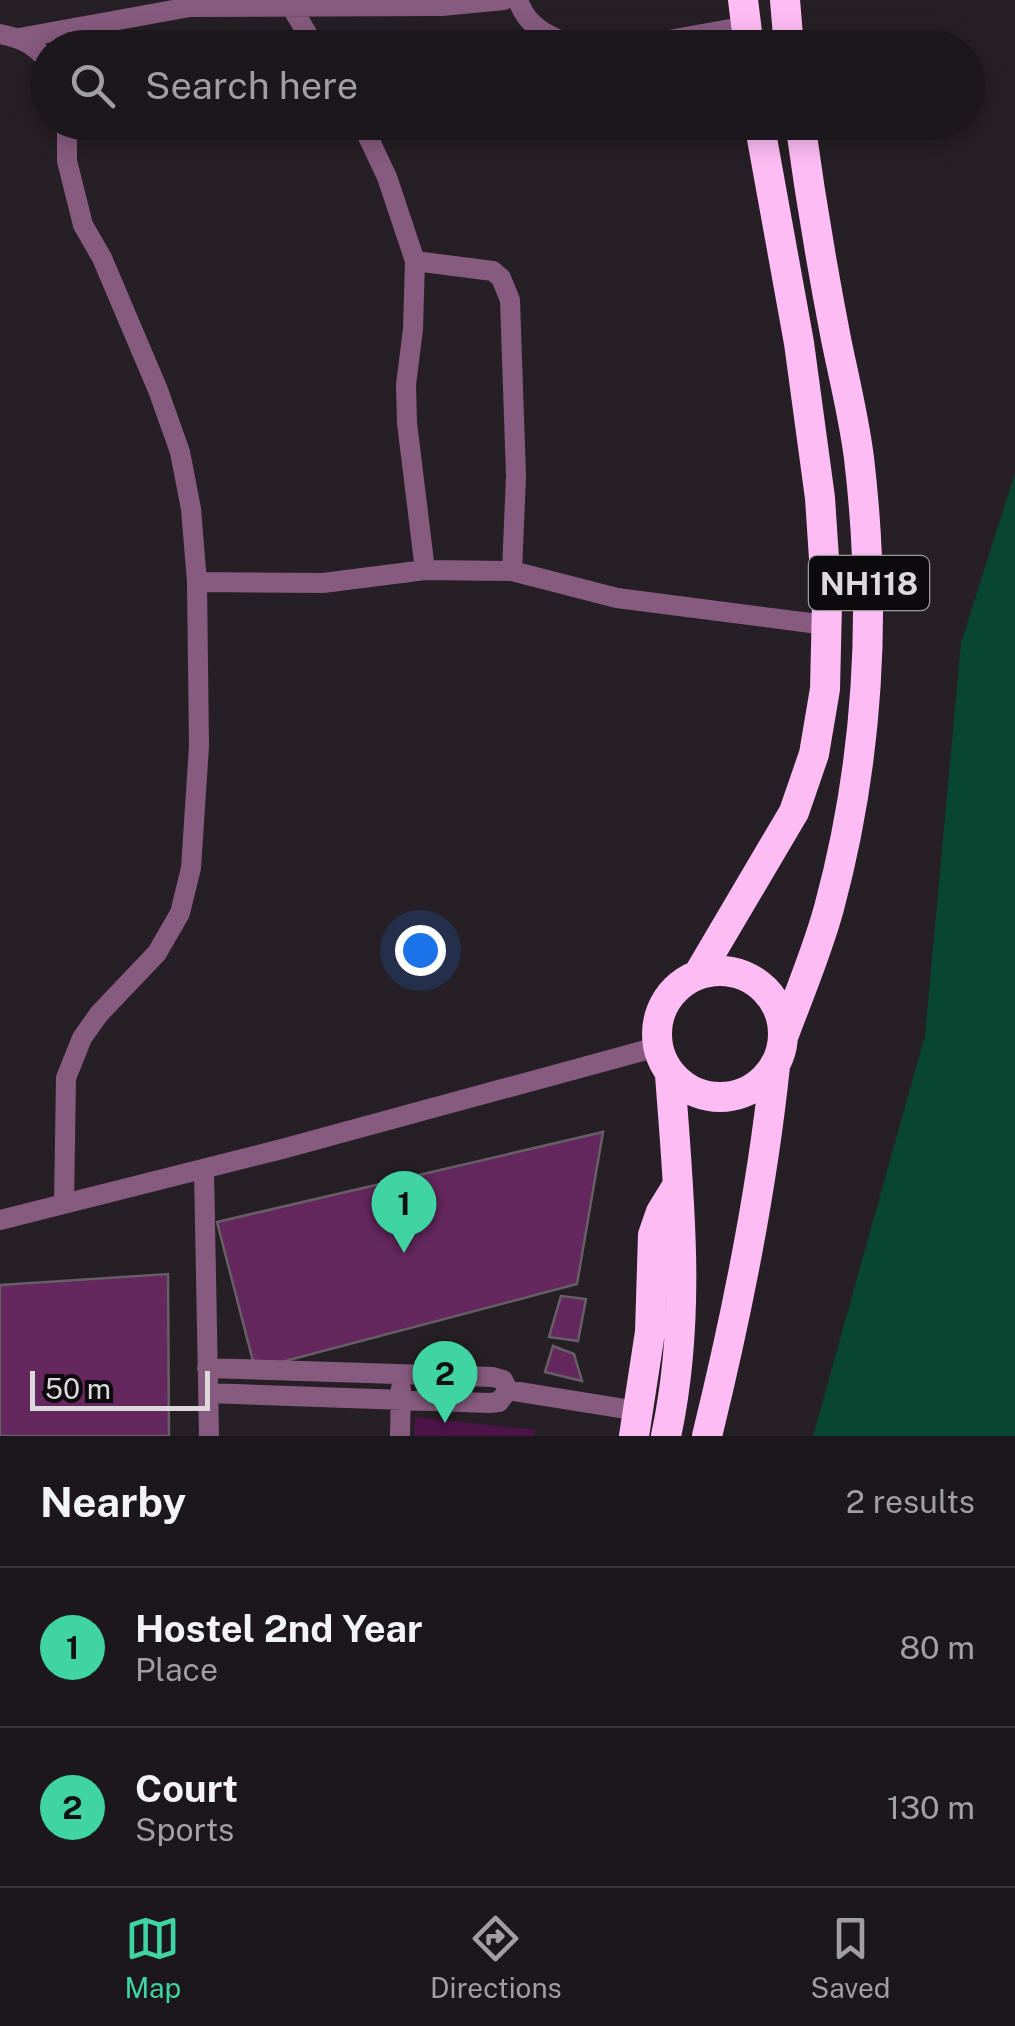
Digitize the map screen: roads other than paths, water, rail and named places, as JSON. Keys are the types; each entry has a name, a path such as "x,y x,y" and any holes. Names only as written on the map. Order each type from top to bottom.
{"highway":[{"path":"785,0 788,30"},
{"name":"NH118","path":"666,1436 681,1340 684,1284 678,1184 658,1016 674,990 699,973 794,812 814,754 825,689 826,625 818,479 762,140"},
{"name":"NH118","path":"779,1051 828,912 843,852 861,755 869,670 870,572 859,454 813,220 802,140"},
{"name":"NH118","path":"699,973 730,971 758,982 777,1006 779,1051 751,1234 706,1436"},
{"path":"664,1061 695,1093 725,1098 754,1088 779,1051"},
{"path":"636,1424 650,1332 653,1234 678,1184"}],"street":[{"path":"47,30 190,7 442,6 504,0"},
{"path":"518,0 523,16 540,30"},
{"path":"290,5 305,30"},
{"path":"719,30 746,25"},
{"path":"64,1204 66,1078 99,1014 158,953 180,912 191,868 199,746 198,582 192,509 180,452 102,258 83,225 68,161 67,140"},
{"path":"370,140 388,177 416,261 406,384 407,423 425,570"},
{"path":"416,261 493,270 510,300 516,476 512,571"},
{"path":"198,582 323,584 425,570 512,571 618,598 826,625"},
{"path":"0,1220 664,1061"},
{"path":"204,1169 210,1436"},
{"path":"207,1368 493,1378 503,1380 508,1390 636,1424"},
{"path":"400,1436 403,1372"},
{"path":"208,1393 400,1402 500,1402 508,1390"}],"place":[{"name":"Hostel 2nd Year","path":"404,1253"},
{"name":"Court","path":"445,1423"}]}
